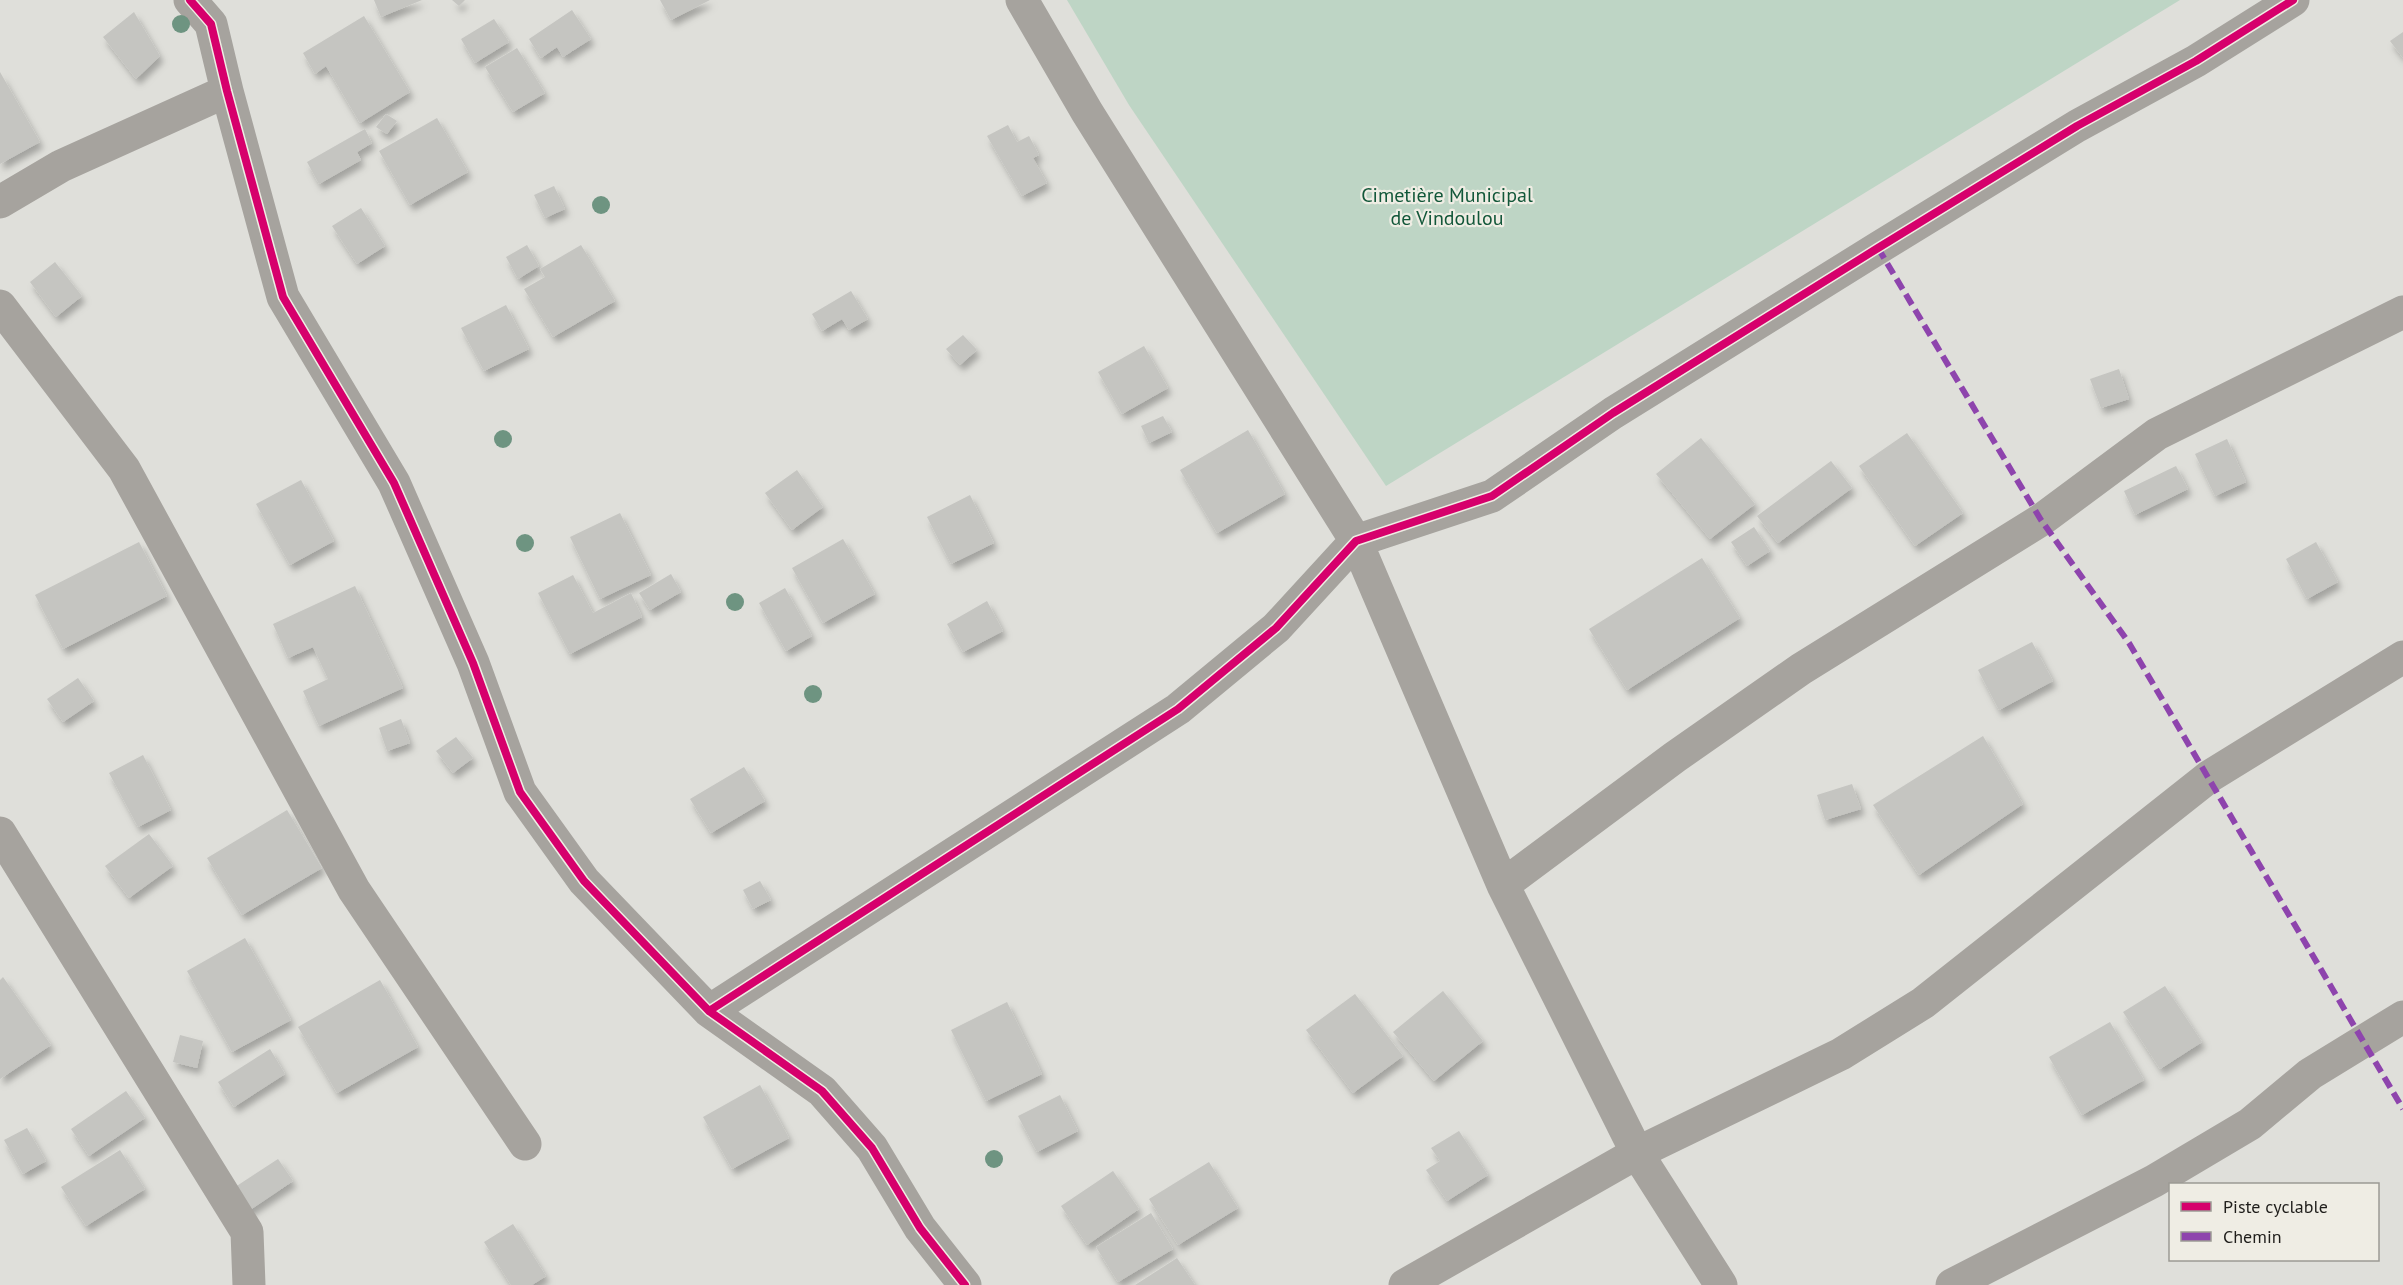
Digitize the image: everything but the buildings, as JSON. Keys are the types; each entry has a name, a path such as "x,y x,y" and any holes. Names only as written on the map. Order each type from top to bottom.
{"street":[{"path":"190,0 212,24 227,91 283,297 394,483 473,663 520,792 584,881 709,1011 822,1091 872,1148 920,1228 965,1285"},
{"path":"1022,0 1087,112 1356,541 1503,885 1637,1153 1725,1282"},
{"path":"709,1011 1178,709 1276,628 1356,541 1492,496 1613,412 2077,126 2196,61 2293,0"},
{"path":"0,202 61,166 227,91"},
{"path":"0,306 124,469 354,890 525,1144"},
{"path":"1503,885 1674,757 1801,669 2041,520 2157,434 2403,312"},
{"path":"1405,1285 1637,1153 1841,1054 1923,1003 2210,776 2403,657"},
{"path":"0,833 247,1232 249,1285"},
{"path":"1950,1283 2154,1181 2241,1130 2310,1074 2403,1017"}],"green space":[{"name":"Cimetière Municipal de Vindoulou","path":"1067,0 2180,0 1386,486 1129,105"}],"marked path":[{"path":"1878,248 2041,520 2129,643 2403,1109"}],"cycle path":[{"path":"190,0 211,24 283,297 394,483 473,663 520,792 584,881 709,1011 822,1091 872,1148 920,1228 965,1285"},
{"path":"709,1011 1178,709 1276,628 1356,541 1492,496 1613,413 1878,248 2077,126 2196,61 2293,0"}]}
